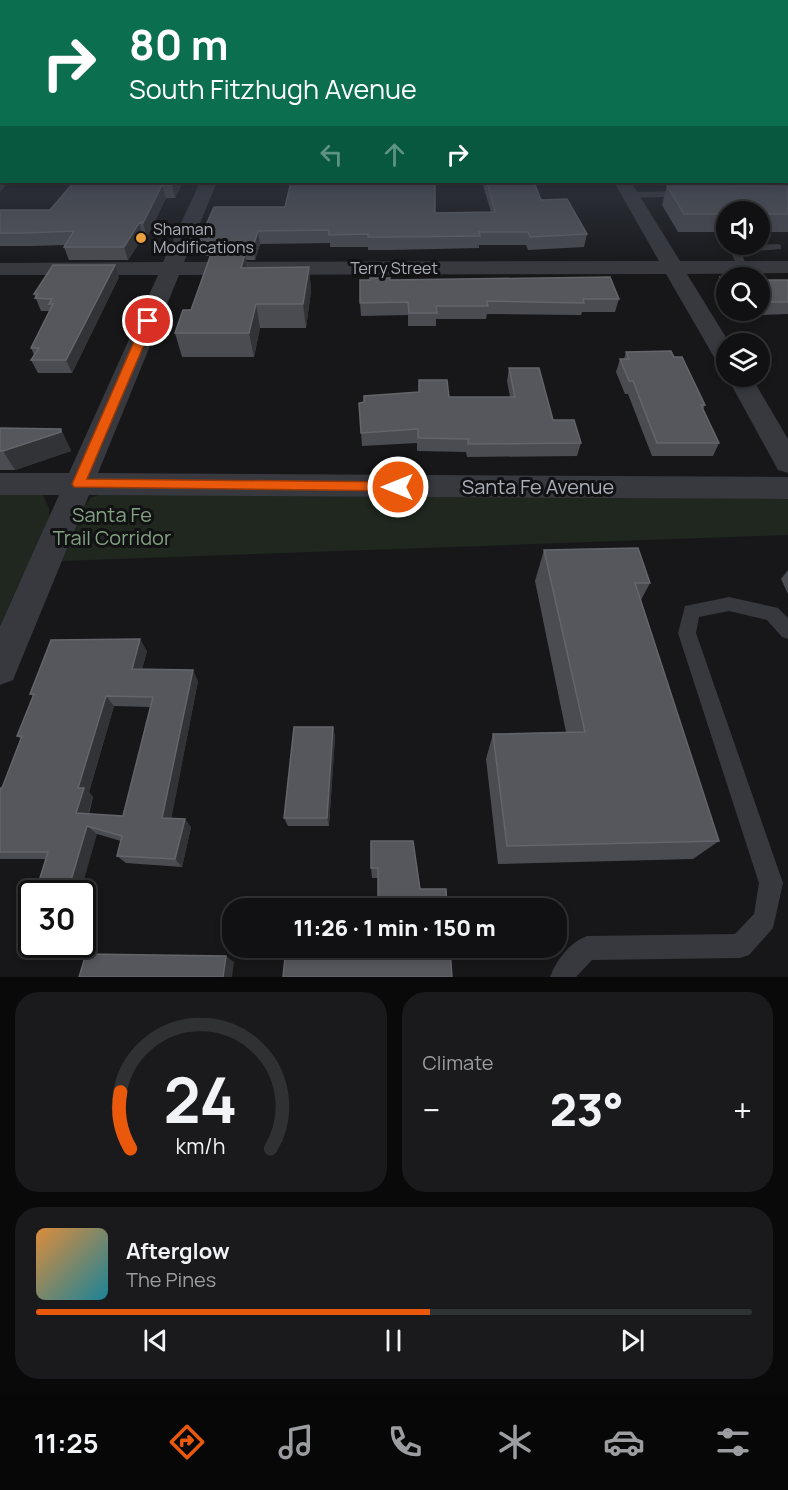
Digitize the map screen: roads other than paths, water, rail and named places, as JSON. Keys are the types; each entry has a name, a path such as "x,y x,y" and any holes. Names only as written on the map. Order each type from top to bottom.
{"street":[{"path":"0,669 208,183"},
{"path":"627,188 716,340"},
{"name":"Terry Street","path":"0,269 742,267"},
{"name":"Terry Street","path":"770,267 788,267"},
{"path":"744,387 788,463"},
{"name":"Santa Fe Avenue","path":"0,484 788,488"}],"lane":[{"path":"658,183 662,195"},
{"path":"746,194 770,194 771,183"},
{"path":"627,188 662,195 698,194"},
{"path":"742,267 735,249 777,247"},
{"path":"563,977 566,968 587,948 740,946 765,920 771,884 687,633 691,611 729,604 772,613 788,631"}],"place":[{"name":"Shaman Modifications","path":"141,238"}],"park label":[{"name":"Santa Fe Trail Corridor","path":"112,526"}]}
